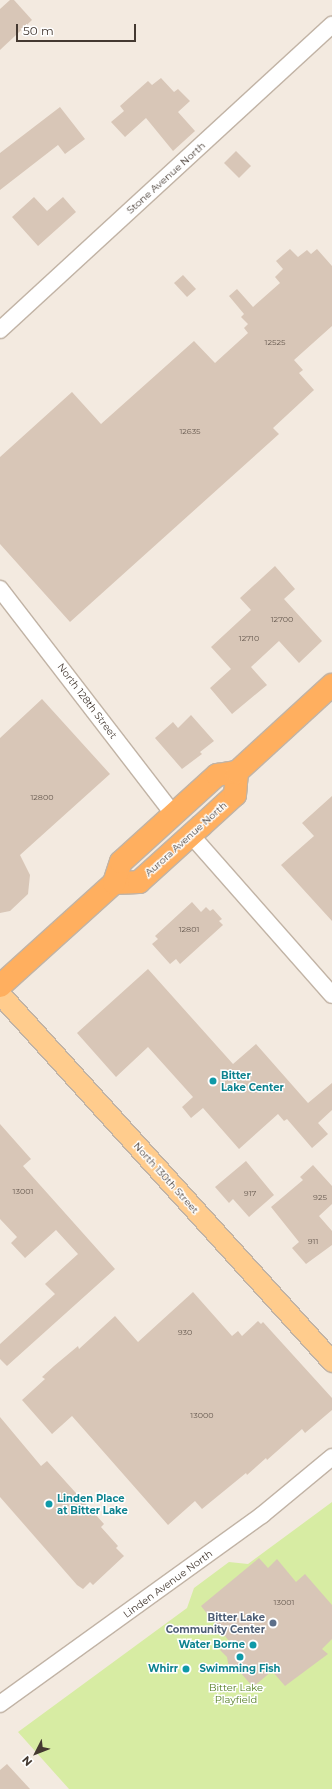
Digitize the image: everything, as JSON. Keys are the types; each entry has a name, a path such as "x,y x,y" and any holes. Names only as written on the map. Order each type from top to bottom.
{"highway":[{"path":"0,986 114,883 121,862 173,814 217,775 237,772 332,686"},
{"name":"Aurora Avenue North","path":"114,883 139,882 235,795 237,772"}],"main road":[{"name":"North 130th Street","path":"0,994 332,1362"}],"street":[{"name":"Stone Avenue North","path":"0,330 332,25"},
{"name":"North 128th Street","path":"0,589 173,814"},
{"path":"191,835 332,994"},
{"name":"Linden Avenue North","path":"0,1704 262,1516 332,1457"}],"green space":[{"name":"Bitter Lake Playfield","path":"332,1502 332,1789 69,1789 18,1732 187,1608 194,1588 229,1562 248,1564"}],"building":[{"path":"10,0 14,0 32,20 0,50 0,9"},
{"path":"161,78 174,92 178,89 190,101 178,112 195,131 173,151 146,118 125,137 111,122 124,111 120,106 148,81 152,85"},
{"path":"60,107 85,139 65,154 58,145 0,190 0,153"},
{"path":"236,151 251,166 239,178 224,163"},
{"path":"34,197 47,211 63,197 76,212 38,246 12,217"},
{"path":"290,249 298,257 307,250 311,254 317,249 332,266 332,326 294,360 303,370 299,373 314,390 273,428 279,434 70,622 0,544 0,457 72,392 101,424 194,341 215,363 248,333 244,328 248,324 241,317 244,314 229,296 237,289 253,307 280,283 275,277 283,269 276,261"},
{"path":"183,275 196,289 187,297 174,283"},
{"path":"275,566 295,589 284,599 322,641 299,663 279,641 251,667 267,685 232,714 210,688 231,669 211,647 251,610 240,598"},
{"path":"42,699 110,774 20,855 30,875 28,894 10,911 0,913 0,738"},
{"path":"191,715 214,741 200,752 202,754 182,769 155,738 173,722 178,728"},
{"path":"332,796 332,921 281,865 314,836 302,823"},
{"path":"192,902 201,912 206,907 210,911 213,909 222,919 219,921 223,925 180,964 176,959 170,964 152,944 158,939 155,936"},
{"path":"148,969 233,1064 256,1044 308,1103 332,1083 332,1110 318,1123 328,1134 312,1148 287,1119 284,1121 278,1114 239,1149 203,1108 191,1118 182,1107 193,1097 148,1047 116,1077 77,1033"},
{"path":"0,1124 31,1159 23,1166 115,1269 7,1366 0,1359 0,1344 55,1294 45,1284 78,1254 56,1230 25,1258 11,1243 17,1237 0,1219"},
{"path":"246,1161 274,1195 249,1217 233,1199 229,1203 215,1187"},
{"path":"313,1165 332,1186 332,1204 319,1216 332,1231 332,1245 306,1264 292,1248 299,1242 271,1207 303,1180 300,1177"},
{"path":"193,1292 232,1336 238,1331 242,1336 258,1321 261,1324 263,1322 332,1398 332,1410 305,1433 302,1429 267,1460 266,1458 247,1475 246,1473 202,1509 195,1501 168,1525 72,1416 52,1434 22,1400 45,1379 42,1377 54,1366 78,1346 79,1349 115,1316 138,1342"},
{"name":"Linden Place at Bitter Lake","path":"0,1417 41,1466 47,1461 104,1524 101,1527 118,1546 116,1548 124,1556 93,1585 90,1582 83,1589 77,1585 0,1497"},
{"name":"Bitter Lake Community Center","path":"259,1558 268,1568 277,1559 296,1582 305,1574 332,1605 332,1639 322,1649 328,1654 285,1686 272,1671 253,1687 239,1671 229,1668 227,1657 220,1650 229,1641 201,1606"},
{"path":"7,1764 30,1789 0,1789 0,1770"}],"place":[{"name":"Bitter Lake Center","path":"213,1081"},
{"name":"Linden Place at Bitter Lake","path":"49,1504"},
{"name":"Bitter Lake Community Center","path":"273,1623"},
{"name":"Water Borne","path":"253,1645"},
{"name":"Swimming Fish","path":"240,1657"},
{"name":"Whirr","path":"186,1669"}]}
